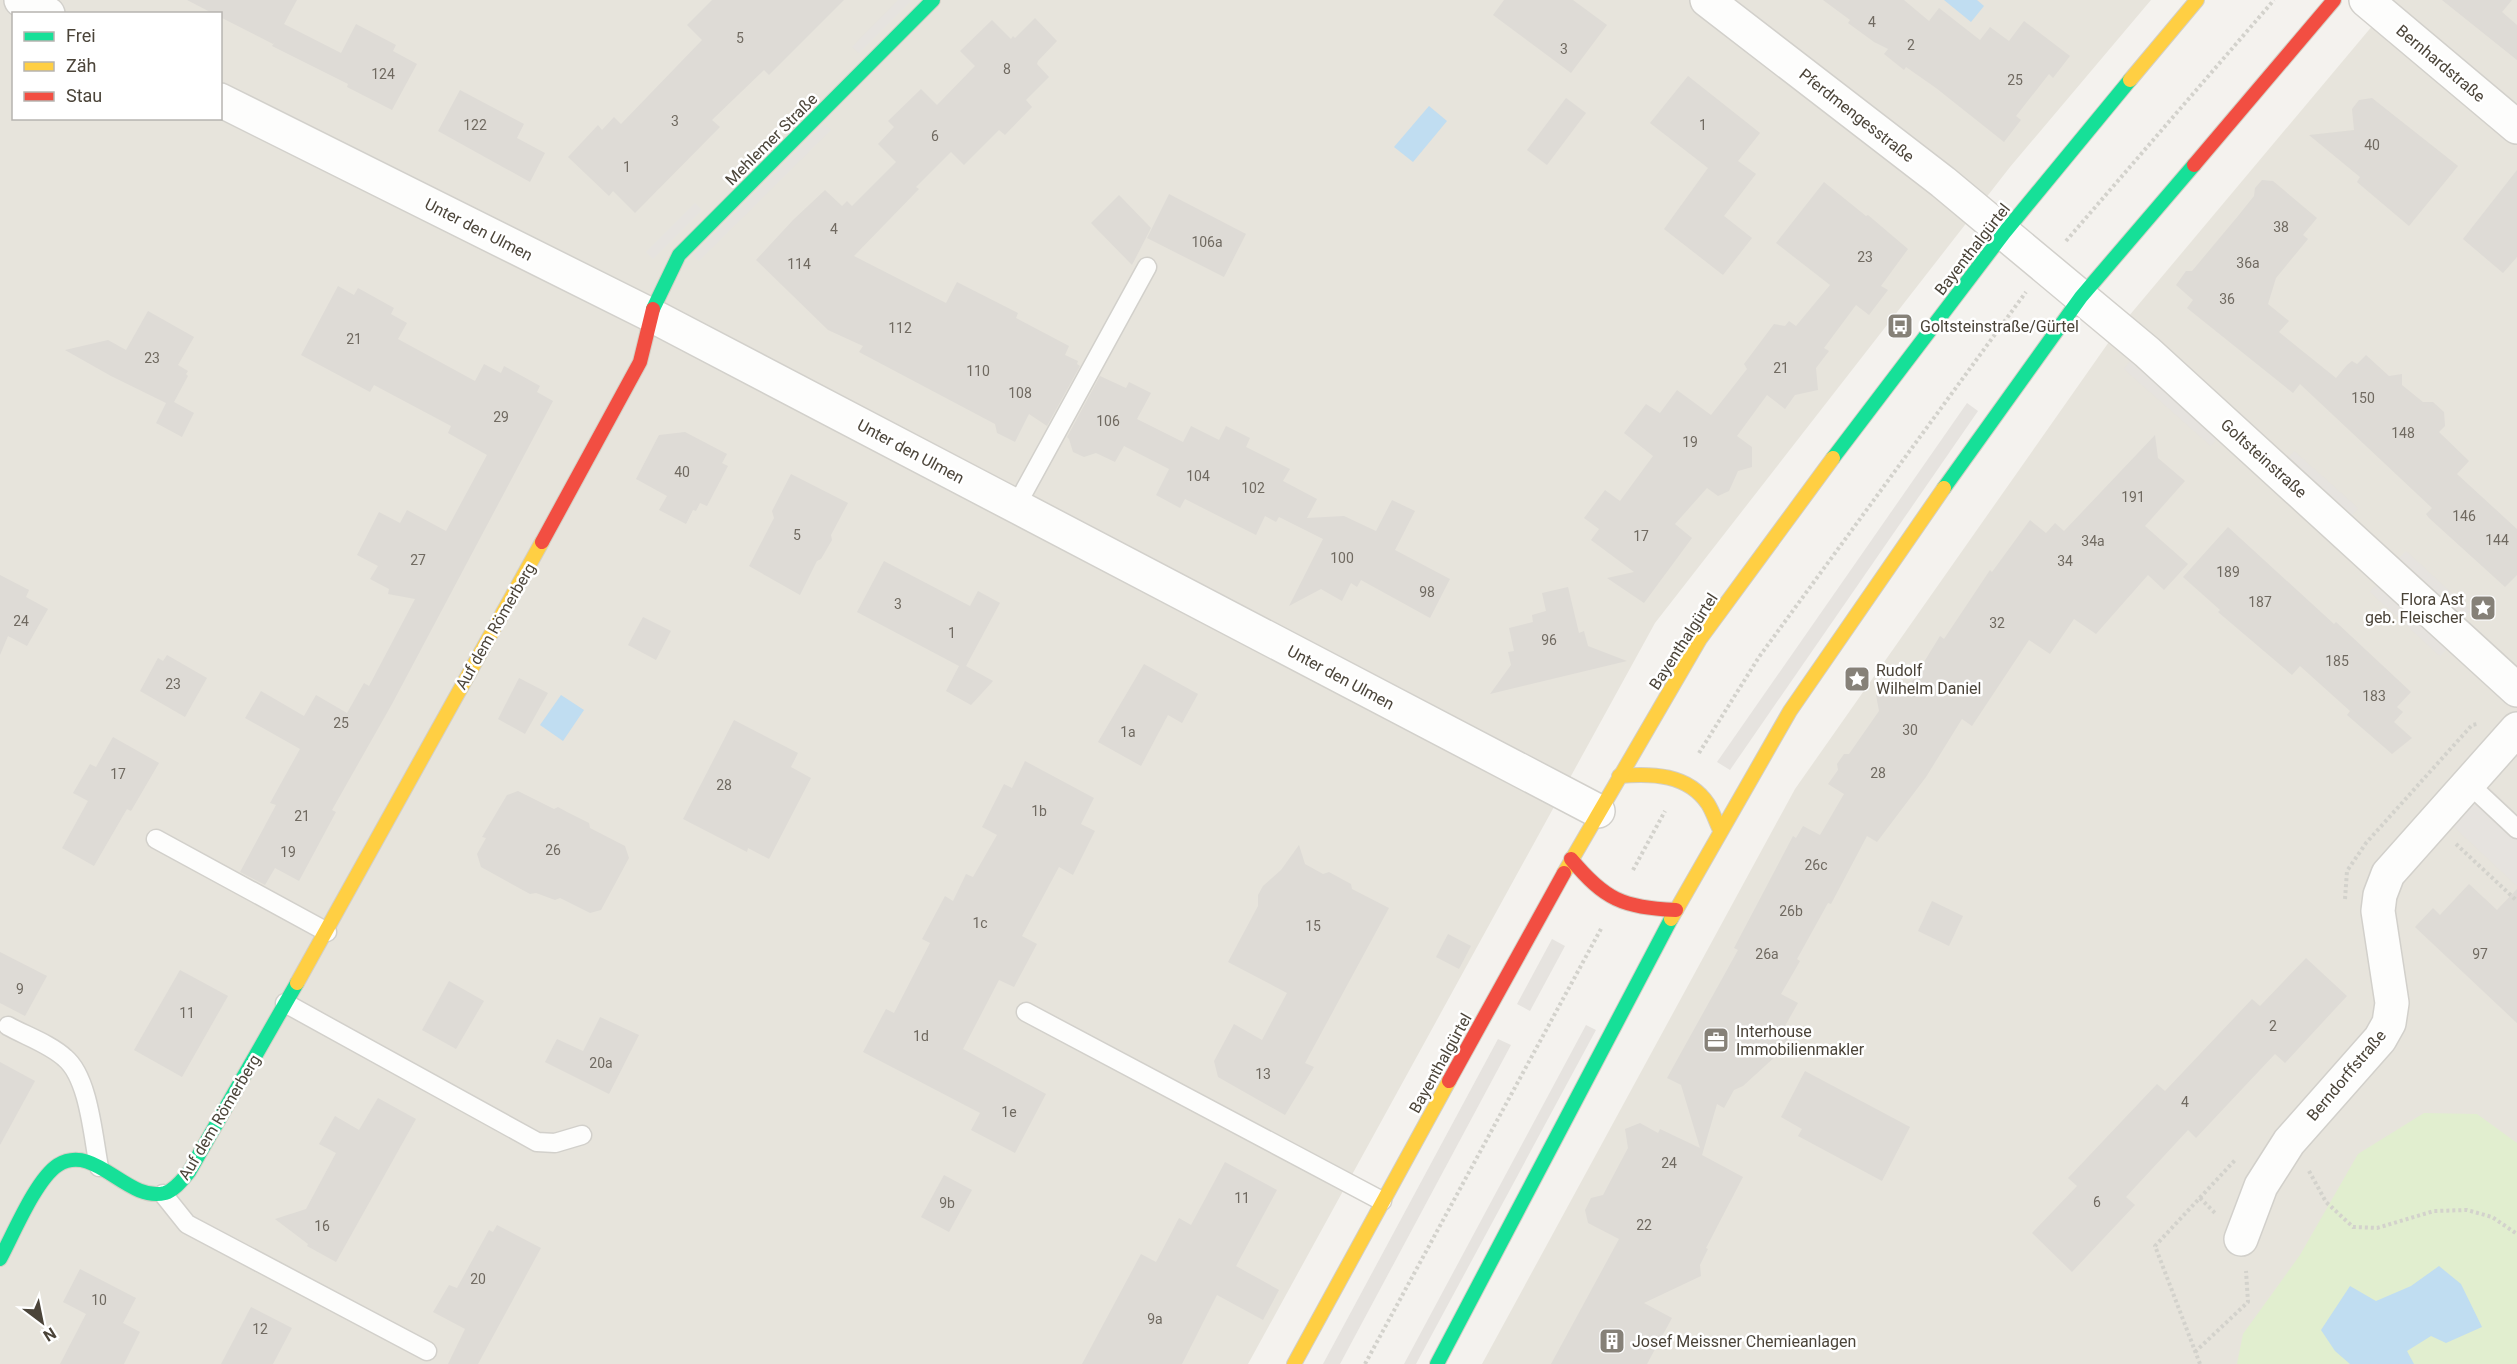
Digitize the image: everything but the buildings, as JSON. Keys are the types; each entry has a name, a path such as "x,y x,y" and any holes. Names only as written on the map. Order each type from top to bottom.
{"main road":[{"name":"Mehlemer Straße","path":"651,315 662,287 679,255 933,0"},
{"name":"Bayenthalgürtel","path":"1294,1364 1571,859 1700,639 1873,403 2004,233 2197,0"},
{"path":"1437,1364 1676,910 1790,711 2009,395 2081,297 2334,0"},
{"name":"Auf dem Römerberg","path":"0,1259 47,1174 60,1163 74,1160 99,1167 147,1194 163,1194 177,1186 189,1172 327,932 469,671 548,534 640,362 647,343 651,315"},
{"path":"1618,776 1649,772 1682,781 1707,803 1720,830"},
{"path":"1571,859 1593,885 1616,899 1649,909 1676,910"}],"street":[{"path":"21,0 44,12"},
{"name":"Pferdmengesstraße","path":"1707,0 1894,142 2004,233"},
{"name":"Bernhardstraße","path":"2366,0 2517,127"},
{"name":"Unter den Ulmen","path":"222,101 651,315 1598,811"},
{"name":"Goltsteinstraße","path":"2004,233 2156,360 2517,690"},
{"name":"Berndorffstraße","path":"2241,1239 2261,1186 2289,1142 2380,1039 2389,1023 2392,1003 2378,911 2380,895 2388,874 2517,729"}],"lane":[{"path":"1016,506 1147,267"},
{"path":"2468,783 2517,829"},
{"path":"156,839 327,932"},
{"path":"285,1003 537,1142 555,1143 582,1135"},
{"path":"1026,1012 1382,1202"},
{"path":"8,1026 64,1056 74,1066 83,1085 99,1167"},
{"path":"163,1194 188,1224 427,1351"}],"path":[{"path":"2346,904 2344,893 2347,871 2366,843 2472,725 2483,722"},
{"path":"2405,797 2517,901"},
{"path":"2289,1142 2304,1161 2326,1202 2353,1227 2377,1228 2434,1211 2467,1210 2492,1217 2517,1234"},
{"path":"2200,1364 2155,1246 2239,1156"},
{"path":"2195,1352 2248,1302"}],"shaded area":[{"path":"0,0 2151,0 2010,167 1655,623 1248,1364 0,1364"},
{"path":"898,0 912,0 859,53 852,47"},
{"path":"2394,0 2517,0 2517,1364 1482,1364 1795,789 2118,329"},
{"path":"824,124 831,130 699,261 693,255"},
{"path":"695,203 702,210 653,259 646,252"},
{"path":"2131,360 2218,437 2211,446 2124,369"},
{"path":"1967,403 1978,411 1730,770 1717,762"},
{"path":"2294,451 2358,508 2352,515 2288,458"},
{"path":"2406,551 2471,611 2464,618 2399,558"},
{"path":"2377,584 2447,649 2440,656 2370,592"},
{"path":"2487,786 2517,815 2517,886 2451,824"},
{"path":"1552,939 1565,946 1530,1011 1517,1004"},
{"path":"1586,1025 1596,1030 1416,1364 1404,1364"},
{"path":"1498,1039 1511,1045 1340,1364 1323,1364"}],"green space":[{"path":"2424,1113 2477,1114 2517,1143 2517,1364 2237,1364 2243,1334 2300,1255 2358,1154"}],"water":[{"path":"1944,0 1977,0 1984,6 1971,22"},
{"path":"1429,106 1447,121 1413,162 1394,147"},
{"path":"561,695 584,710 563,741 540,725"},
{"path":"2439,1266 2461,1284 2482,1327 2446,1343 2431,1336 2407,1351 2414,1364 2350,1364 2335,1351 2321,1330 2350,1286 2376,1301 2411,1286"}],"traffic: fast":[{"path":"653,309 679,255 933,0"},
{"path":"1833,458 2004,233 2130,80"},
{"path":"1944,488 2081,297 2194,165"},
{"path":"1437,1364 1671,919"},
{"path":"0,1259 41,1182 58,1165 72,1160 85,1161 98,1166 137,1190 151,1194 169,1192 175,1187 189,1172 297,983"}],"traffic: slow":[{"path":"2130,80 2197,0"},
{"path":"1564,873 1700,639 1833,458"},
{"path":"1671,919 1790,711 1944,488"},
{"path":"297,983 542,542"},
{"path":"1619,776 1644,775 1680,781 1700,794 1708,804 1720,830"},
{"path":"1294,1364 1449,1081"}],"traffic: jam":[{"path":"2194,165 2334,0"},
{"path":"542,542 640,362 653,309"},
{"path":"1571,859 1594,884 1616,899 1642,907 1676,910"},
{"path":"1449,1081 1564,873"}],"place":[{"name":"Goltsteinstraße/Gürtel","path":"1900,326"},
{"name":"Flora Ast geb. Fleischer","path":"2483,608"},
{"name":"Rudolf Wilhelm Daniel","path":"1857,679"},
{"name":"Interhouse Immobilienmakler","path":"1716,1040"},
{"name":"Josef Meissner Chemieanlagen","path":"1612,1341"}]}
